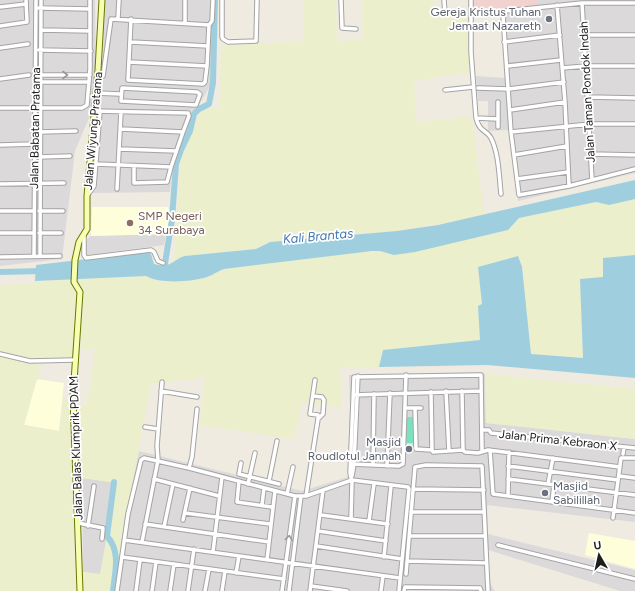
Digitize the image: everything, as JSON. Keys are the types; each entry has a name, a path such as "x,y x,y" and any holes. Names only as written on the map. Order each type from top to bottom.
{"street":[{"path":"9,0 10,6"},
{"name":"Jalan Babatan Pratama","path":"36,0 36,50 40,108 40,256"},
{"name":"Jalan Babatan Pratama","path":"38,75 42,50 41,0"},
{"name":"Jalan Wiyung Pratama","path":"40,108 82,108 87,105 90,76 90,0"},
{"name":"Jalan Wiyung Pratama","path":"76,260 78,242 87,229 87,196 97,111 96,93 102,0"},
{"path":"118,18 119,0"},
{"path":"185,0 185,23"},
{"path":"131,19 128,80 203,84 205,82 207,66 209,24 212,21 213,0"},
{"path":"222,0 222,36 223,40 228,42 256,40 257,0"},
{"path":"341,0 343,29 356,29"},
{"path":"444,0 444,13"},
{"path":"471,0 473,87 476,118 480,129 489,135 493,143 501,194"},
{"path":"0,7 26,2 27,21 0,26"},
{"path":"635,3 582,3 504,12 504,42 509,89 511,132 518,192 520,196 569,186 635,169"},
{"name":"Jalan Taman Pondok Indah","path":"582,3 592,180"},
{"path":"557,5 564,82 569,186"},
{"path":"36,8 90,9"},
{"path":"98,77 103,76 110,20 118,18 209,24"},
{"path":"36,30 90,31"},
{"path":"504,42 560,35"},
{"path":"584,35 635,35"},
{"path":"131,42 208,46"},
{"path":"0,48 28,44"},
{"path":"36,50 90,51"},
{"path":"507,66 562,60"},
{"path":"129,62 207,66"},
{"path":"562,68 586,66 635,66"},
{"path":"0,79 29,75"},
{"path":"38,75 90,76"},
{"path":"38,82 89,82"},
{"name":"Jalan Babatan Pratama","path":"34,256 34,108 38,82"},
{"path":"478,88 509,89 564,82"},
{"path":"446,90 473,87"},
{"path":"122,88 197,92 201,95 198,104 195,105 121,101 120,94 122,88"},
{"path":"96,93 120,94"},
{"path":"588,97 635,98"},
{"path":"498,102 498,127"},
{"path":"510,110 565,102"},
{"path":"0,108 40,108"},
{"path":"87,196 94,186 97,111 188,113 189,116 182,132 167,182 134,183 134,166"},
{"path":"117,189 121,112"},
{"path":"476,118 498,119"},
{"path":"511,132 590,124 635,124"},
{"path":"121,129 182,132"},
{"path":"39,132 76,131"},
{"path":"0,145 34,144"},
{"path":"514,155 567,146"},
{"path":"120,149 176,151"},
{"path":"591,154 635,155"},
{"path":"39,157 70,156"},
{"path":"96,164 171,166"},
{"path":"517,179 568,172"},
{"path":"0,184 64,183"},
{"path":"0,211 34,211"},
{"path":"39,211 63,211"},
{"path":"0,233 34,233"},
{"path":"39,233 61,233"},
{"path":"84,234 84,255 86,258 151,250 154,252 158,261 163,263"},
{"path":"0,257 60,256"},
{"name":"Jalan Balas Klumprik PDAM","path":"76,260 74,282 80,292 72,397 80,591"},
{"path":"0,354 30,362 74,360"},
{"path":"355,395 353,378 358,376 479,374 482,376 486,450 492,492 508,496 635,513"},
{"path":"353,464 399,466 403,464 406,375"},
{"path":"351,519 352,478 350,473 353,464 355,395 358,376"},
{"path":"315,380 310,414 318,415 318,418"},
{"path":"142,542 158,460 158,429 162,382"},
{"path":"161,391 197,397"},
{"path":"446,391 449,451"},
{"path":"462,391 463,450"},
{"path":"355,395 482,391"},
{"path":"431,392 432,450"},
{"path":"387,466 390,393"},
{"path":"373,464 374,394"},
{"path":"306,494 318,418 323,414 324,400 322,397 313,396"},
{"path":"406,408 421,408"},
{"path":"415,408 416,449 449,451 463,450 465,452 478,453 486,450 509,452 620,467"},
{"path":"189,466 197,409"},
{"path":"145,427 158,429"},
{"name":"Jalan Prima Kebraon X","path":"485,430 491,433 635,448"},
{"path":"269,481 277,441"},
{"path":"623,454 624,447"},
{"path":"508,496 509,452"},
{"path":"249,480 256,453"},
{"path":"117,591 124,540 141,460 144,458 189,466 239,481 269,481 279,484"},
{"path":"548,484 553,458"},
{"path":"613,518 621,458 635,458"},
{"path":"241,463 238,473 249,480 264,488 275,491 288,491 295,496 301,496 323,490 352,478 374,484 408,487 411,489 484,490"},
{"path":"399,591 411,489 416,467 473,466 482,467 488,591"},
{"path":"508,466 619,478 635,478"},
{"path":"288,491 293,467"},
{"path":"213,552 222,477"},
{"path":"154,479 219,496"},
{"path":"508,479 635,495"},
{"path":"239,481 237,501 272,507"},
{"path":"164,527 173,484"},
{"path":"369,521 374,484"},
{"path":"552,502 554,485"},
{"path":"88,526 94,486"},
{"path":"384,557 391,486"},
{"path":"183,520 190,488"},
{"path":"262,505 264,488"},
{"path":"406,574 411,512 411,489"},
{"path":"310,591 321,515 323,490"},
{"path":"267,560 275,491"},
{"path":"282,591 295,496"},
{"path":"289,591 301,496"},
{"path":"411,512 484,512"},
{"path":"185,513 270,524"},
{"path":"321,515 388,524"},
{"path":"78,523 103,528 102,539"},
{"path":"145,524 268,542"},
{"path":"318,531 386,541"},
{"path":"409,536 485,536"},
{"path":"124,540 400,578"},
{"path":"498,545 635,579"},
{"path":"316,546 402,559"},
{"path":"188,591 194,549"},
{"path":"236,573 238,556"},
{"path":"122,557 284,579"},
{"path":"136,591 140,560"},
{"path":"407,561 486,563"},
{"path":"152,591 156,562"},
{"path":"170,591 174,564"},
{"path":"205,591 209,569"},
{"path":"222,591 225,571"},
{"path":"381,591 383,576"},
{"path":"311,586 330,590 347,591"},
{"path":"404,591 405,587 480,588 481,591"}],"shaded area":[{"path":"0,0 95,0 96,73 89,118 75,151 62,259 0,266"},
{"path":"105,0 215,0 210,86 195,112 172,168 170,192 91,193 98,114 96,109 103,56"},
{"path":"304,0 336,0 337,42 363,38 362,0 433,0 436,17 471,16 471,72 414,81 416,122 472,117 484,216 397,231 277,241 265,243 256,249 185,256 174,263 180,164 201,110 220,107 221,46 303,41"},
{"path":"473,0 537,0 538,6 474,13"},
{"path":"537,0 635,0 635,173 518,201 509,130 488,131 488,101 478,101 476,76 506,78 503,10 537,6"},
{"path":"635,199 635,255 604,258 603,277 580,279 583,358 531,354 522,267 518,256 478,267 482,304 478,307 480,340 383,350 379,367 340,367 342,408 302,402 294,439 200,425 205,378 151,383 125,522 116,591 83,591 83,572 100,574 117,483 82,478 77,409 87,404 95,350 80,349 84,293 77,279 146,276 161,281 194,279 205,277 224,269 372,251 380,251 394,255 504,232 511,228 519,218 596,202 609,205"},
{"name":"SMP Negeri 34 Surabaya","path":"92,207 167,207 171,212 171,219 166,234 91,236"},
{"path":"166,234 164,245 86,255 87,239 91,236"},
{"path":"69,279 76,292 77,299 72,362 42,362 24,425 59,431 63,400 70,401 76,591 0,591 0,286"},
{"path":"485,374 486,423 635,439 635,522 487,505 488,534 635,570 635,591 620,591 488,550 488,573 491,585 495,591 116,591 125,522 139,451 302,491 348,477 350,407 349,375"},
{"path":"485,374 635,389 635,439 486,423"},
{"path":"36,379 64,383 59,431 24,425"},
{"path":"82,478 117,483 100,574 83,572"},
{"path":"589,533 635,541 635,569 585,555"}],"green space":[{"path":"406,417 415,417 414,443 405,443"}],"water":[{"name":"Kali Brantas","path":"635,180 635,199 609,205 596,202 519,218 508,230 415,252 394,255 380,251 372,251 224,269 207,277 184,281 159,280 146,276 35,281 36,265 148,252 151,254 154,264 165,265 185,256 256,249 270,242 397,231 438,225"},
{"path":"635,255 635,378 487,365 379,367 383,350 480,340 478,306 482,304 478,267 518,256 522,267 531,354 583,358 580,279 603,277 603,258"}],"waterway":[{"path":"164,270 172,219 176,164 190,131 194,114 199,109 209,104 213,83 215,0"},
{"name":"Kali Brantas","path":"0,272 42,271"},
{"path":"113,591 116,555 107,536 114,482"}],"place":[{"name":"Gereja Kristus Tuhan Jemaat Nazareth","path":"549,19"},
{"name":"SMP Negeri 34 Surabaya","path":"130,223"},
{"name":"Masjid Roudlotul Jannah","path":"409,449"},
{"name":"Masjid Sabilillah","path":"545,493"}]}
